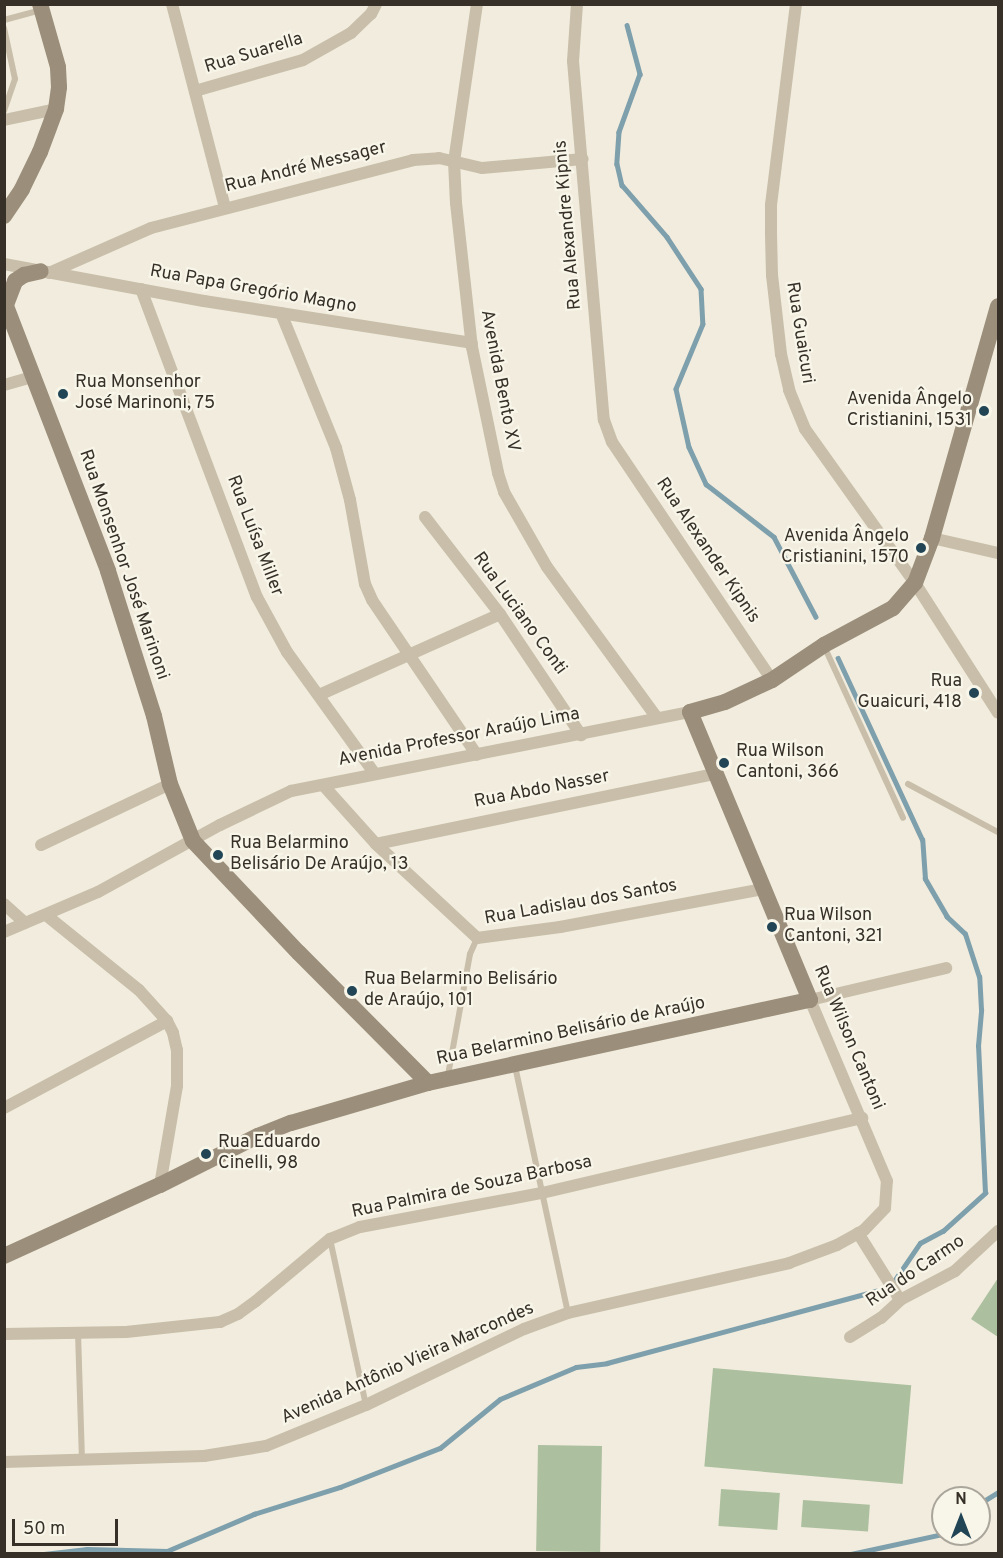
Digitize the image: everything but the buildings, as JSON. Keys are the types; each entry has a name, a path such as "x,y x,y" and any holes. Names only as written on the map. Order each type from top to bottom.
{"street":[{"path":"172,4 225,207"},
{"name":"Rua Suarella","path":"195,91 311,56 351,33 371,14 376,4"},
{"name":"Avenida Bento XV","path":"477,4 454,161 460,260 472,343 504,492 547,567 657,718"},
{"name":"Rua Alexandre Kipnis","path":"577,4 573,61 583,159 600,392 604,420 612,442"},
{"name":"Rua Guaicuri","path":"796,4 771,205 772,275 789,390 805,429 915,583 999,713"},
{"path":"6,215 40,152 56,109 59,87 58,67 41,7"},
{"path":"4,120 56,109"},
{"name":"Rua André Messager","path":"40,271 151,228 413,160 439,158 489,168 583,159"},
{"name":"Rua Papa Gregório Magno","path":"4,259 40,271"},
{"name":"Rua Papa Gregório Magno","path":"4,264 281,314 472,343"},
{"path":"5,303 15,281 24,275 40,271"},
{"name":"Rua Luísa Miller","path":"141,289 257,597 287,651 375,774"},
{"name":"Rua Monsenhor José Marinoni","path":"5,303 35,376 126,624 154,716 170,784 193,841"},
{"path":"915,583 932,538 999,306"},
{"path":"281,314 336,448 350,500 365,584 372,600 477,755"},
{"path":"4,385 35,376"},
{"name":"Rua Alexander Kipnis","path":"612,442 772,680"},
{"name":"Rua Luciano Conti","path":"425,517 500,614 581,735"},
{"path":"932,538 999,553"},
{"name":"Avenida Professor Araújo Lima","path":"4,932 99,892 271,799 323,785 581,735 690,712 725,702 772,680 824,645 893,608 915,583"},
{"path":"320,695 500,614"},
{"name":"Rua Wilson Cantoni","path":"690,712 887,1181"},
{"name":"Rua Abdo Nasser","path":"376,844 715,774"},
{"path":"41,845 170,784"},
{"name":"Rua Ladislau dos Santos","path":"323,785 376,844 477,938 560,927 763,889"},
{"name":"Rua Belarmino Belisário de Araújo","path":"193,841 329,984 428,1083 946,968"},
{"path":"4,904 25,923"},
{"path":"46,915 139,990 167,1021 177,1050 178,1068 160,1185"},
{"path":"4,1108 167,1021"},
{"path":"4,1256 160,1185 258,1136 291,1123 428,1083"},
{"name":"Rua Palmira de Souza Barbosa","path":"4,1334 158,1330 220,1322 238,1314 256,1301 330,1239 360,1227 542,1193 862,1118"},
{"name":"Avenida Antônio Vieira Marcondes","path":"4,1462 204,1456 239,1452 275,1443 366,1405 524,1329 568,1313 789,1263 837,1245 876,1220 885,1208 887,1181"},
{"name":"Rua do Carmo","path":"850,1336 881,1318 900,1300 955,1271 999,1231"},
{"path":"858,1233 900,1300"}],"lane":[{"path":"4,20 41,7"},
{"path":"4,28 15,79 4,111"},
{"path":"824,645 903,818"},
{"path":"908,784 999,832"},
{"path":"447,1078 469,962 477,938"},
{"path":"514,1063 568,1313"},
{"path":"330,1239 366,1405"},
{"path":"78,1333 82,1459"}],"green space":[{"path":"998,1278 998,1337 971,1319"},
{"path":"713,1368 911,1385 903,1484 704,1467"},
{"path":"538,1445 602,1446 600,1552 536,1551"},
{"path":"721,1489 780,1493 777,1530 718,1526"},
{"path":"803,1500 870,1505 868,1532 801,1527"}],"waterway":[{"path":"627,25 640,74 619,132 617,164 622,185 667,237 701,289 703,324 676,389 689,447 706,484 774,537 816,617"},
{"path":"44,1554 87,1549 167,1551 254,1514 340,1487 440,1448 500,1399 576,1367 607,1363 890,1287 920,1243 943,1231 985,1193 978,1046 981,1010 979,977 965,934 947,917 925,879 922,840 838,659"},
{"path":"991,1496 998,1492"},
{"path":"851,1554 931,1537"}],"place":[{"name":"Rua Monsenhor José Marinoni, 75","path":"63,394"},
{"name":"Avenida Ângelo Cristianini, 1531","path":"984,411"},
{"name":"Avenida Ângelo Cristianini, 1570","path":"921,548"},
{"name":"Rua Guaicuri, 418","path":"974,693"},
{"name":"Rua Wilson Cantoni, 366","path":"724,763"},
{"name":"Rua Belarmino Belisário De Araújo, 13","path":"218,855"},
{"name":"Rua Wilson Cantoni, 321","path":"772,927"},
{"name":"Rua Belarmino Belisário de Araújo, 101","path":"352,991"},
{"name":"Rua Eduardo Cinelli, 98","path":"206,1154"}]}
